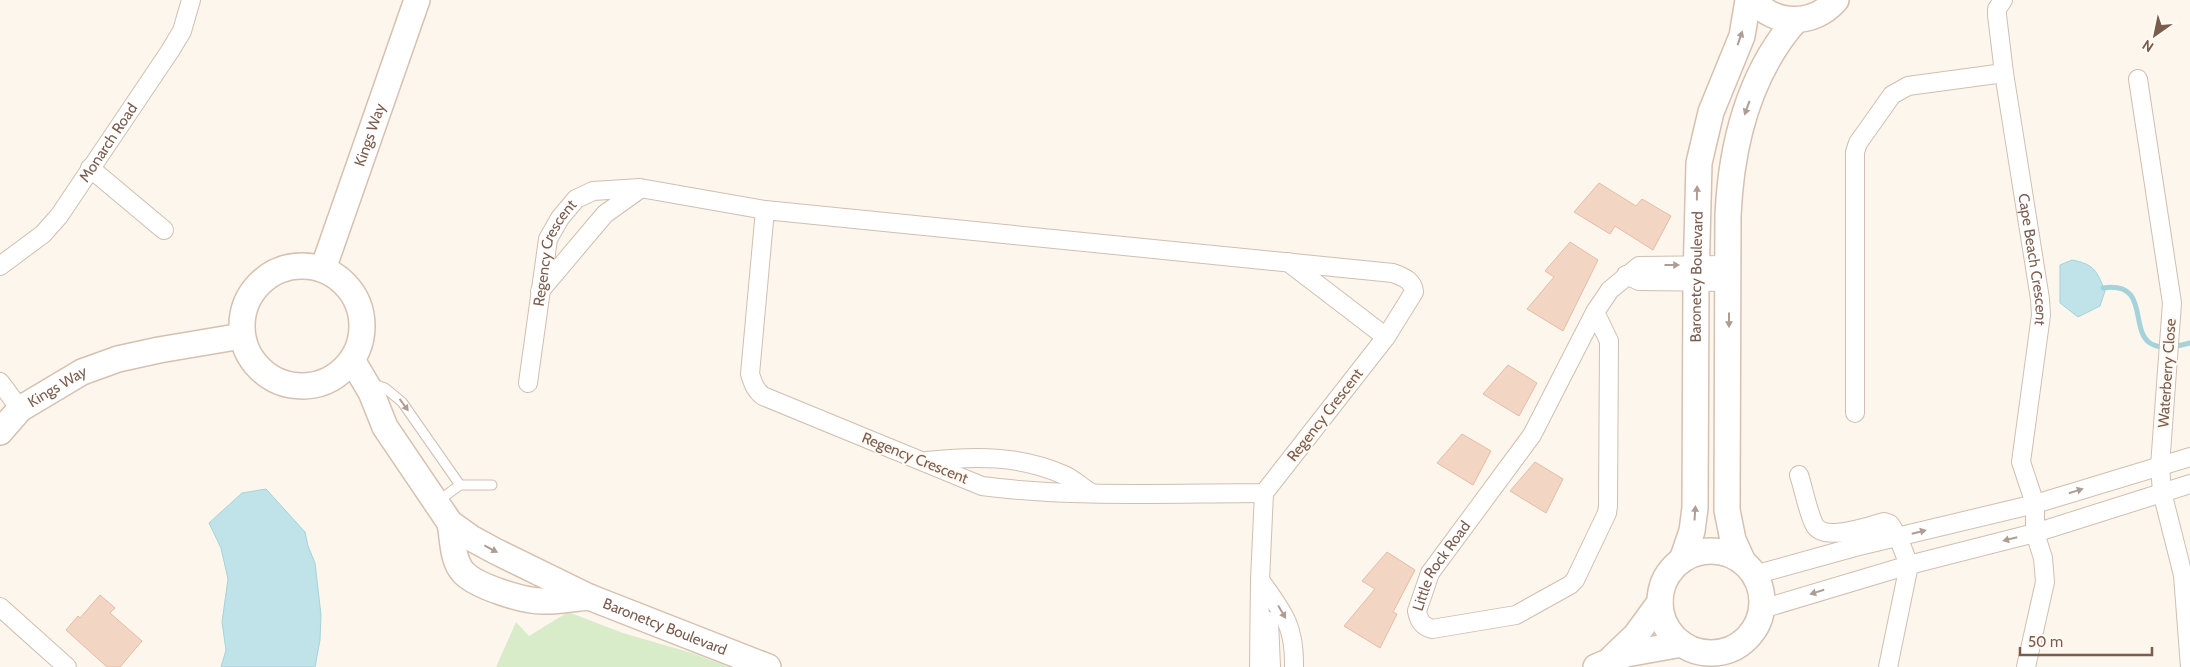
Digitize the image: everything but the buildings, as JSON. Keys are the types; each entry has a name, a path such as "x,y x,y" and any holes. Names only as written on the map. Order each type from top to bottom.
{"street":[{"name":"Monarch Road","path":"0,266 52,225 170,51 182,31 191,0"},
{"name":"Kings Way","path":"323,269 417,0"},
{"name":"Baronetcy Boulevard","path":"1682,560 1692,531 1696,508 1696,274 1700,153 1711,112 1742,36 1748,0"},
{"path":"1753,0 1772,15 1796,20 1819,14 1836,0"},
{"name":"Cape Beach Crescent","path":"2004,0 1997,9 1997,15 2004,73 2040,299 2040,315 2021,462 2035,518 2043,558 2045,582 2026,667"},
{"name":"Baronetcy Boulevard","path":"1748,569 1733,540 1727,510 1729,185 1735,148 1744,115 1766,64 1781,38 1796,20"},
{"path":"1855,413 1855,152 1858,143 1892,95 1908,86 2004,73"},
{"name":"Waterberry Close","path":"2138,79 2172,303 2160,466 2162,492 2183,574 2190,667"},
{"path":"90,168 164,230"},
{"path":"540,291 605,214 640,188"},
{"name":"Regency Crescent","path":"528,383 548,239 560,218 576,199 593,191 640,188 765,210 1393,273 1407,279 1414,287 1414,292 1386,336 1264,493 1091,493 982,486 763,396 753,385 750,374 765,210"},
{"path":"1288,262 1386,336"},
{"path":"302,265 323,269 339,278 351,291 360,308 363,326 358,370 321,383 301,386 280,383 262,372 249,356 242,336 242,315 249,295 263,279 281,269 302,265"},
{"name":"Little Rock Road","path":"1595,312 1609,341 1608,506 1607,513 1575,580 1570,585 1516,614 1432,629 1426,627 1421,623 1417,612 1430,572 1532,435 1595,312 1610,290 1626,275 1639,281 1696,274 1729,273"},
{"name":"Kings Way","path":"0,432 20,409 82,372 118,360 159,350 242,336"},
{"name":"Baronetcy Boulevard","path":"358,370 385,426 450,523 456,560 542,591 559,600 589,597"},
{"name":"Baronetcy Boulevard","path":"328,379 352,393 385,426"},
{"path":"0,382 20,409"},
{"path":"922,461 974,456 1008,459 1048,469 1066,476 1091,493"},
{"path":"1762,609 1909,565 2035,518 2160,466 2190,457"},
{"path":"1799,475 1817,528 1832,534 1884,522 1890,524 1898,537 1909,565 1888,667"},
{"path":"1748,569 1898,537 2035,518 2162,492 2190,484"},
{"path":"1259,667 1264,493"},
{"name":"Baronetcy Boulevard","path":"450,523 471,538 495,551 589,597 768,667"},
{"path":"1713,551 1731,555 1748,569 1761,594 1762,609 1758,624 1741,644 1712,653 1696,651 1682,644 1667,628 1661,613 1660,602 1666,578 1682,560 1694,554 1713,551"},
{"path":"1260,580 1288,622 1295,648 1294,667"},
{"path":"1260,601 1269,619 1271,667"},
{"path":"1604,663 1636,635 1660,602"},
{"path":"0,608 67,667"},
{"path":"1604,663 1638,651 1682,644"}],"lane":[{"path":"358,370 399,398 460,486"},
{"path":"437,502 460,486 492,485"}],"green space":[{"path":"568,612 623,633 692,653 729,667 496,667 516,622 529,636"}],"water":[{"path":"2072,260 2090,266 2100,278 2105,291 2100,306 2078,317 2060,303 2060,265"},
{"path":"266,489 305,532 315,563 321,615 320,640 315,667 221,667 226,650 222,622 228,579 221,548 209,523 242,493"}],"waterway":[{"path":"2103,288 2121,289 2132,296 2143,334 2150,343 2165,347 2190,343"}]}
